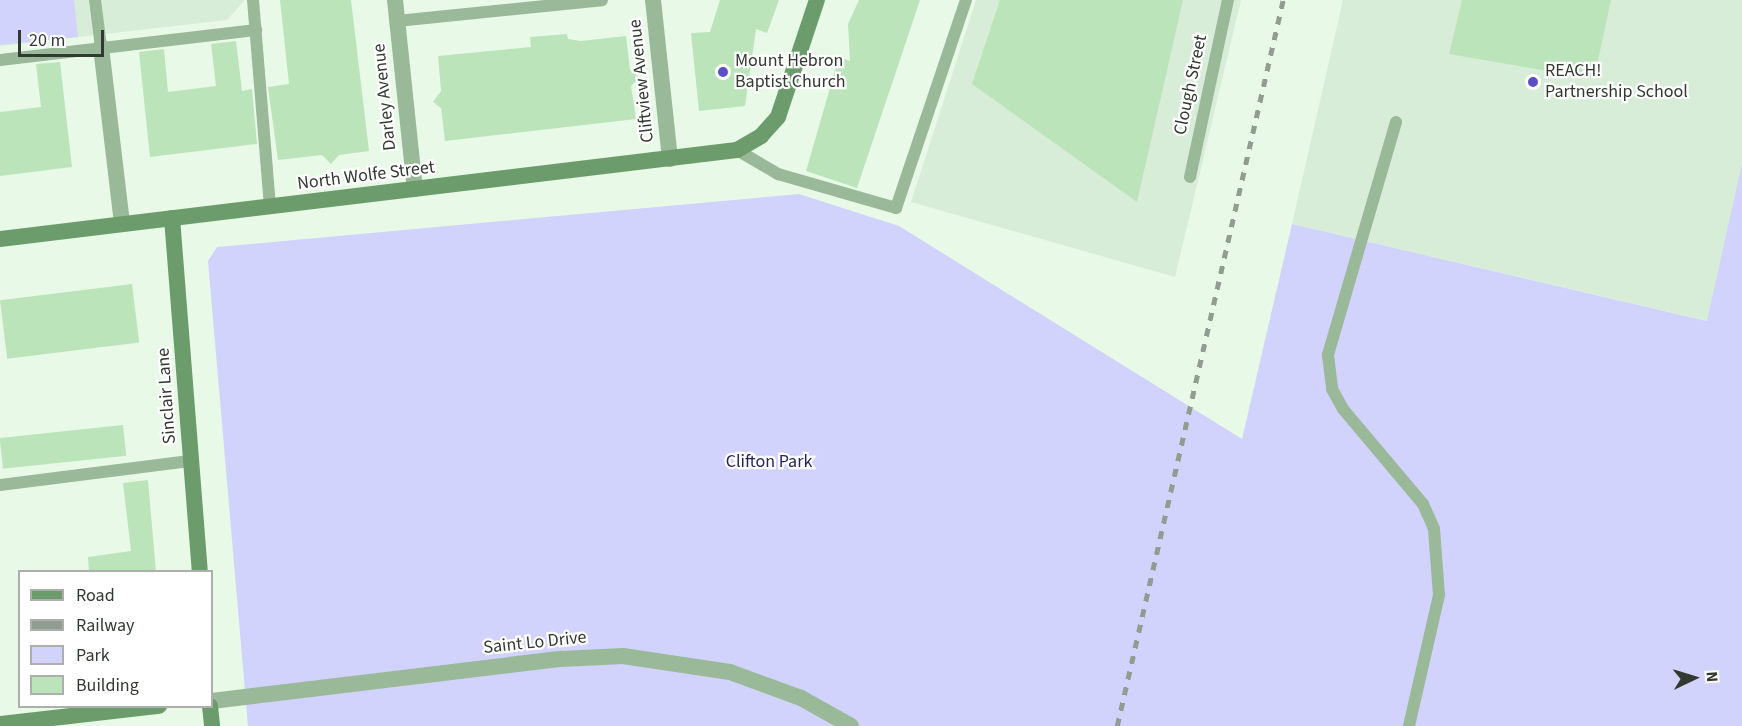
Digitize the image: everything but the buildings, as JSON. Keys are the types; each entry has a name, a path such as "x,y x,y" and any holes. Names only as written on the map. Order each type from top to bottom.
{"main road":[{"path":"737,150 762,136 778,117 817,0"},
{"name":"North Wolfe Street","path":"0,238 737,150"},
{"name":"Sinclair Lane","path":"172,218 200,570"},
{"path":"0,724 141,708"},
{"path":"210,708 212,726"}],"street":[{"name":"Darley Avenue","path":"395,0 415,189"},
{"name":"Cliftview Avenue","path":"653,0 670,159"},
{"path":"101,47 122,224"},
{"name":"Saint Lo Drive","path":"213,701 561,658 623,656 738,674 801,698 851,726"}],"lane":[{"path":"95,0 101,47"},
{"path":"253,0 270,207"},
{"path":"397,21 532,4 602,0"},
{"path":"737,150 778,174 896,208 966,0"},
{"name":"Clough Street","path":"1190,177 1228,0"},
{"path":"0,60 256,30"},
{"path":"1396,122 1328,356 1332,389 1343,409 1423,504 1434,529 1439,595 1409,726"},
{"path":"0,485 191,461"}],"shaded area":[{"path":"0,0 245,0 227,20 0,46"},
{"path":"976,0 1241,0 1175,277 911,202"},
{"name":"REACH! Partnership School","path":"1343,0 1742,0 1742,163 1708,321 1292,224"}],"green space":[{"path":"0,0 74,0 78,37 0,45"},
{"name":"Clifton Park","path":"1742,163 1742,726 248,726 208,261 217,247 799,194 899,226 1242,439 1292,224 1707,321"}],"railway":[{"path":"1117,726 1283,0"}],"place":[{"name":"Mount Hebron Baptist Church","path":"723,72"},
{"name":"REACH! Partnership School","path":"1533,82"}]}
